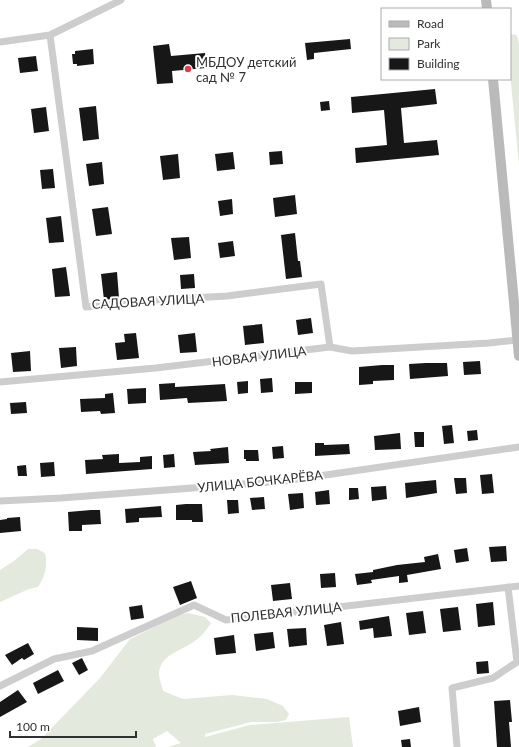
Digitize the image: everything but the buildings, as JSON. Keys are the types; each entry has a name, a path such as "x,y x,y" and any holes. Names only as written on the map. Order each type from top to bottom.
{"main road":[{"path":"493,80 519,356"}],"street":[{"path":"0,42 50,35 121,0"},
{"name":"САДОВАЯ УЛИЦА","path":"50,35 86,307 154,300 227,296 321,284 330,347"},
{"name":"НОВАЯ УЛИЦА","path":"0,382 156,368 330,347 352,351 518,340"},
{"name":"УЛИЦА БОЧКАРЁВА","path":"0,501 61,498 284,481 519,447"},
{"name":"ПОЛЕВАЯ УЛИЦА","path":"0,686 54,659 92,651 194,606 226,620 519,586"},
{"path":"457,747 452,688 493,678 517,662 508,587"}],"green space":[{"path":"511,34 517,35 519,45 519,166 511,80"},
{"path":"28,549 37,549 45,553 46,566 44,575 38,587 29,589 0,602 0,570"},
{"path":"188,613 205,617 211,623 198,639 171,655 163,662 159,673 163,691 183,699 232,695 267,699 283,706 289,714 286,720 277,722 251,722 205,734 205,737 250,725 349,717 353,747 168,747 181,743 167,731 153,739 156,747 28,747 41,739 100,678 130,639 179,615"}],"place":[{"name":"МБДОУ детский сад № 7","path":"188,69"}]}
